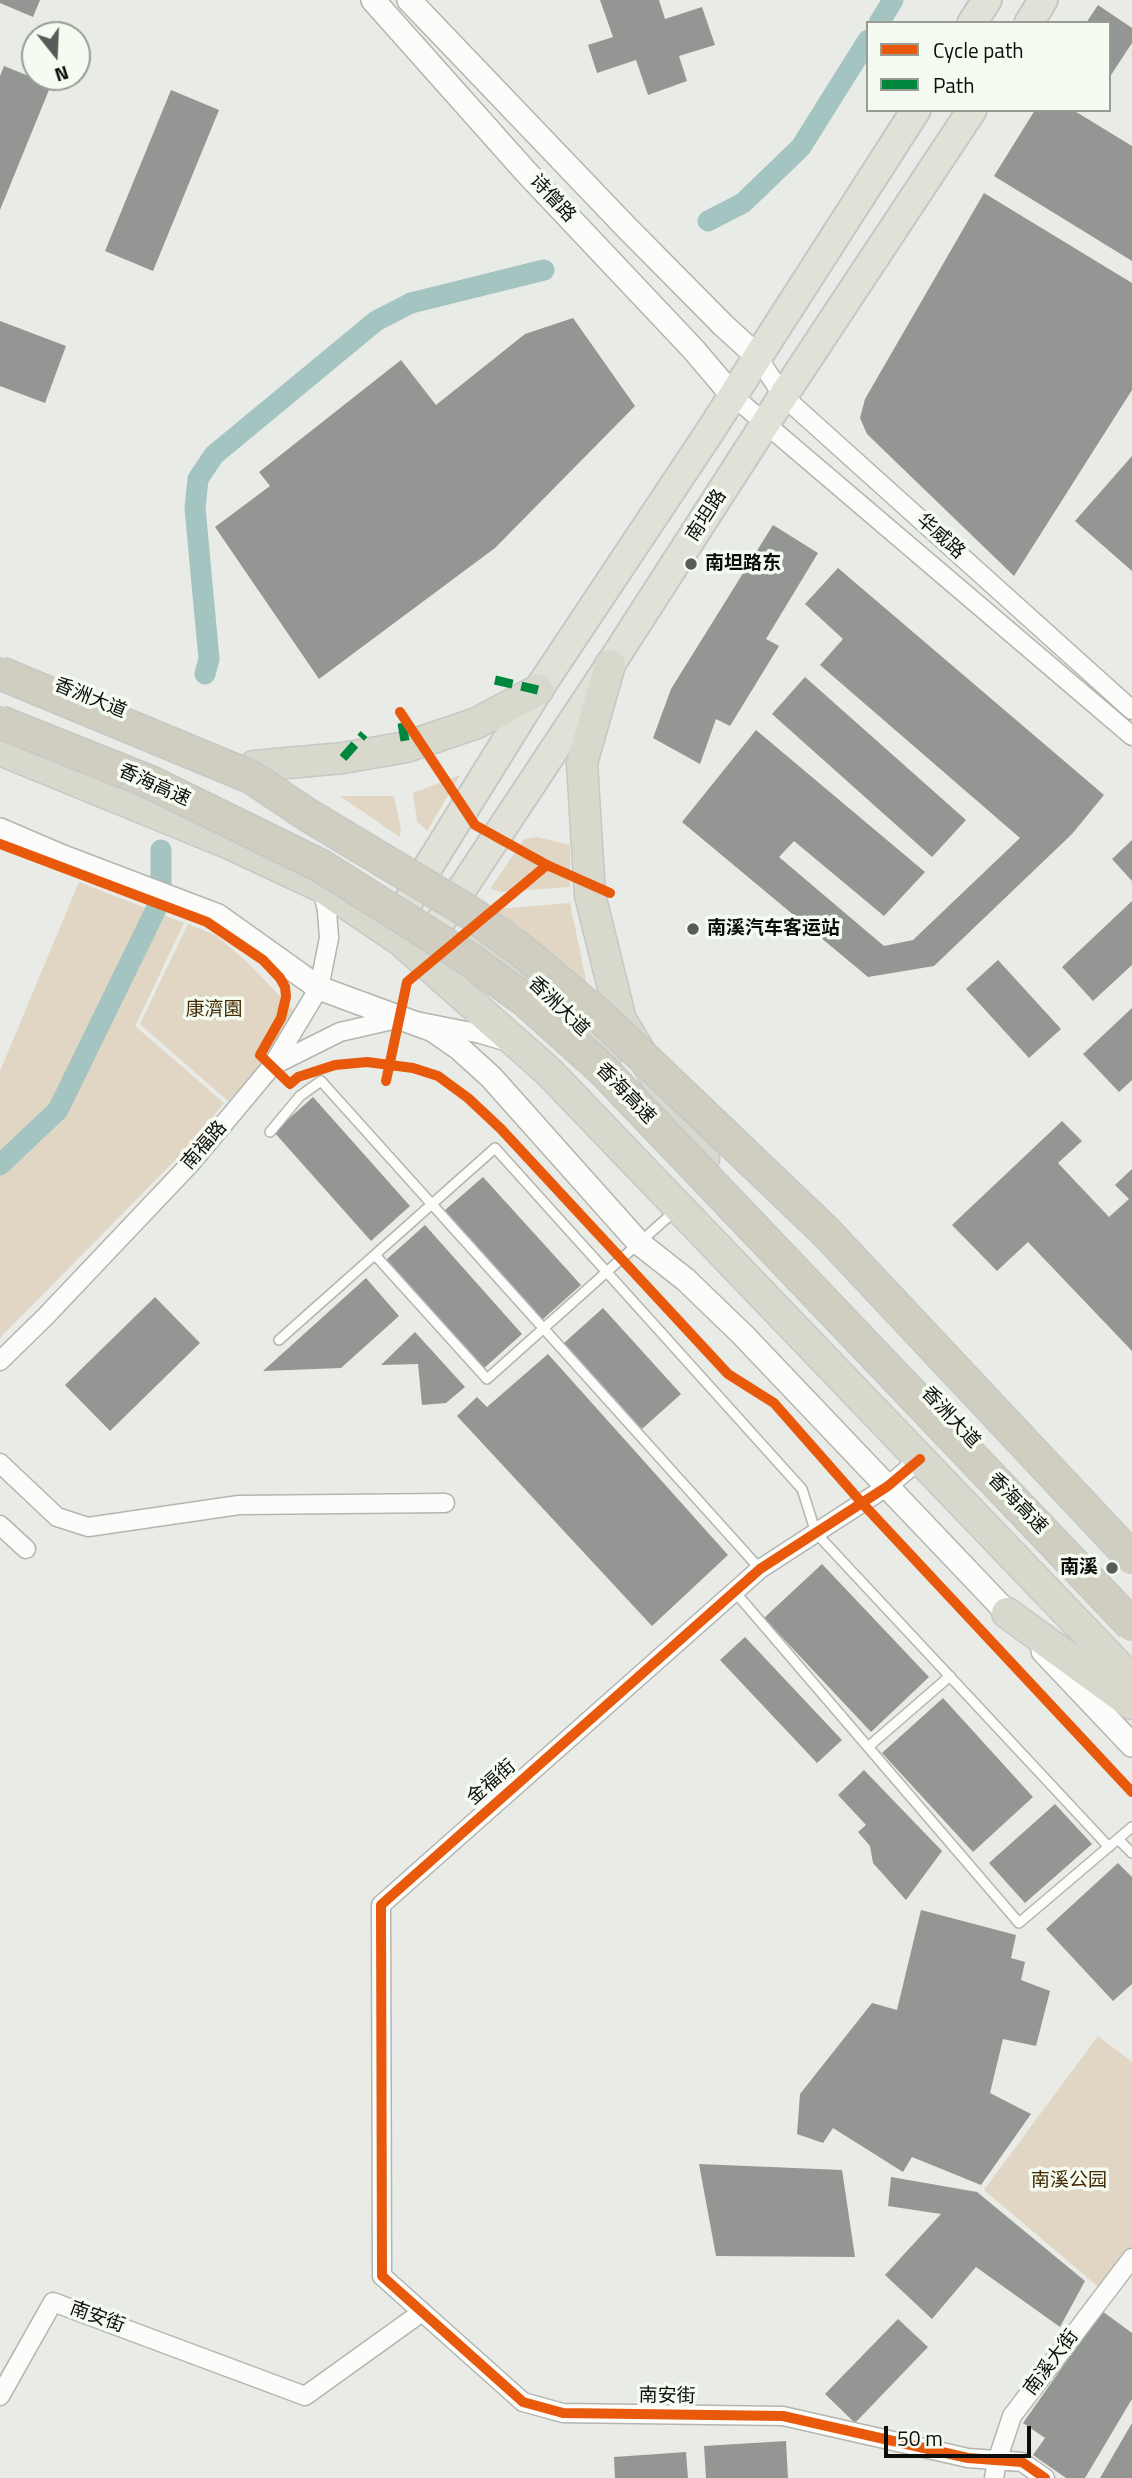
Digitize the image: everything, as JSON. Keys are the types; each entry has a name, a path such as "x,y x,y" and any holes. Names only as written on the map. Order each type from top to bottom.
{"highway":[{"name":"香洲大道","path":"0,662 254,766 378,845 420,880 613,1060 1132,1610"},
{"path":"610,665 582,763 590,895 621,1020 704,1158"},
{"name":"香海高速","path":"0,673 251,777 330,829 469,912 522,951 602,1018 826,1232 1132,1558"},
{"path":"254,766 344,758 406,747 477,723 538,690"},
{"name":"香海高速","path":"0,722 150,782 321,866 467,958 526,1000 603,1070 1132,1625"},
{"path":"0,750 230,844 322,887 391,934 549,1072 1132,1680"},
{"path":"1007,1613 1132,1704"}],"main road":[{"path":"973,21 987,0"},
{"path":"1030,21 1043,0"},
{"path":"391,934 420,880 538,690 733,396 915,112"},
{"name":"南坦路","path":"417,956 971,112"},
{"path":"869,183 909,206"}],"street":[{"name":"诗僧路","path":"373,0 733,396"},
{"name":"诗僧路","path":"409,0 627,228 757,356"},
{"name":"华威路","path":"757,356 783,397 1132,710"},
{"path":"733,396 1132,736"},
{"path":"0,830 218,916 319,988 433,1030 459,1048 491,1077 639,1243 686,1280 888,1486 1132,1745"},
{"name":"南福路","path":"0,1361 191,1163 272,1066 319,988 329,938 322,887"},
{"path":"272,1066 340,1032 401,1018 481,1034 519,1045"},
{"name":"金福街","path":"382,2276 381,1905 760,1569 888,1486 920,1460"},
{"path":"0,1463 57,1517 88,1527 239,1505 445,1503"},
{"path":"0,1525 26,1549"},
{"name":"南溪大街","path":"995,2470 1012,2416 1132,2258"},
{"name":"南安街","path":"382,2276 523,2402 563,2413 783,2416 968,2458 995,2470 1022,2462 1045,2478"},
{"name":"南安街","path":"0,2396 52,2302 305,2396 422,2312"}],"lane":[{"path":"270,1132 299,1096 321,1081 760,1569"},
{"path":"279,1340 495,1148 802,1489 817,1532 1109,1847"},
{"path":"375,1255 487,1379 679,1208"},
{"path":"735,1592 1019,1923 1132,1828"},
{"path":"868,1747 950,1676"},
{"path":"1118,1839 1132,1853"}],"green space":[{"path":"460,775 427,831 417,821 413,793"},
{"path":"340,796 394,796 401,829 400,837"},
{"path":"537,837 570,845 570,887 501,892 490,889 524,839"},
{"path":"79,882 184,923 135,1026 224,1103 188,1147 0,1338 0,1071"},
{"path":"482,899 496,909 570,903 590,1000 480,906"},
{"name":"康濟園","path":"188,924 217,936 249,964 294,1011 264,1063 228,1101 140,1024"},
{"name":"南溪公园","path":"1098,2036 1132,2062 1132,2248 1101,2289 984,2190"}],"building":[{"path":"0,0 40,0 33,17 0,3"},
{"path":"600,0 659,0 665,19 702,7 715,45 679,56 687,81 648,95 636,60 597,73 588,45 613,37"},
{"path":"1098,5 1132,28 1132,43 1111,75 1111,21 1087,21"},
{"path":"4,66 21,73 21,91 49,91 0,210 0,76"},
{"path":"171,90 219,110 153,271 105,251"},
{"path":"1034,112 1076,112 1132,146 1132,261 994,176"},
{"path":"984,193 1132,283 1132,390 1014,576 867,434 860,418 865,399"},
{"path":"573,318 635,406 495,548 319,679 215,527 270,486 259,472 401,360 436,405 525,334"},
{"path":"0,321 66,346 45,403 0,386"},
{"path":"1132,456 1132,571 1075,521"},
{"path":"773,525 818,553 766,639 779,646 730,726 716,719 700,764 653,738 671,689"},
{"path":"838,568 1104,795 1072,834 934,966 868,977 682,822 756,730 925,872 884,916 794,841 779,857 884,946 913,940 1020,838 820,665 843,639 805,604"},
{"path":"805,677 966,820 932,857 772,714"},
{"path":"1132,840 1132,881 1112,859"},
{"path":"1132,901 1132,965 1093,1001 1062,967"},
{"path":"998,960 1061,1029 1029,1058 966,989"},
{"path":"1132,1008 1132,1080 1119,1092 1083,1054"},
{"path":"313,1097 410,1206 371,1241 274,1132"},
{"path":"1062,1121 1082,1141 1058,1163 1109,1217 1129,1199 1115,1185 1132,1169 1132,1351 1028,1242 997,1271 952,1225"},
{"path":"483,1177 581,1285 542,1320 444,1211"},
{"path":"425,1225 522,1334 483,1369 386,1260"},
{"path":"366,1278 399,1316 341,1368 263,1371"},
{"path":"155,1297 200,1343 110,1431 65,1385"},
{"path":"603,1308 681,1394 642,1429 564,1343"},
{"path":"415,1332 465,1387 446,1403 422,1405 418,1364 381,1365"},
{"path":"548,1354 728,1555 652,1626 457,1416 477,1397 487,1407"},
{"path":"822,1564 929,1677 871,1732 764,1618"},
{"path":"745,1637 842,1740 817,1763 720,1660"},
{"path":"943,1698 1033,1797 973,1852 882,1753"},
{"path":"864,1770 942,1851 906,1900 873,1863 870,1846 858,1832 866,1825 838,1795"},
{"path":"1055,1804 1092,1844 1025,1903 989,1863"},
{"path":"1118,1863 1132,1877 1132,1984 1113,2001 1046,1929"},
{"path":"921,1910 1016,1935 1011,1958 1025,1962 1021,1980 1050,1991 1036,2046 1003,2039 990,2093 1031,2114 981,2185 912,2157 903,2172 833,2128 823,2143 797,2134 800,2094 872,2003 897,2010"},
{"path":"699,2164 842,2170 855,2257 716,2256"},
{"path":"891,2177 977,2192 1085,2281 1060,2327 976,2267 932,2319 885,2275 941,2214 888,2206"},
{"path":"1102,2311 1132,2333 1132,2399 1085,2478 1066,2478 1033,2455 1045,2438 1023,2423"},
{"path":"898,2319 928,2347 855,2423 825,2394"},
{"path":"1132,2423 1132,2478 1100,2478"},
{"path":"786,2441 788,2478 706,2478 704,2446"},
{"path":"686,2452 688,2478 615,2478 614,2457"}],"waterway":[{"path":"880,21 893,0"},
{"path":"708,221 743,203 801,147 866,43"},
{"path":"205,674 209,659 195,508 198,479 214,455 376,321 411,303 544,270"},
{"path":"0,1165 58,1110 161,899 161,850"}],"marked path":[{"path":"495,680 538,690"},
{"path":"402,723 406,747"},
{"path":"343,758 364,734"}],"cycle path":[{"path":"400,712 475,825 547,865 610,893"},
{"path":"0,844 207,922 263,960 280,978 286,997 281,1018 260,1055 290,1084 298,1077 335,1065 367,1062 413,1068 438,1076 468,1098 501,1129 728,1374 774,1403 862,1503 1132,1792"},
{"path":"386,1081 407,982 547,865"},
{"path":"920,1459 888,1486 760,1569 381,1905 382,2276 523,2402 563,2413 783,2416 968,2458 1022,2462 1045,2478"}],"place":[{"name":"南坦路东","path":"691,564"},
{"name":"南溪汽车客运站","path":"693,929"},
{"name":"南溪","path":"1112,1568"}]}
